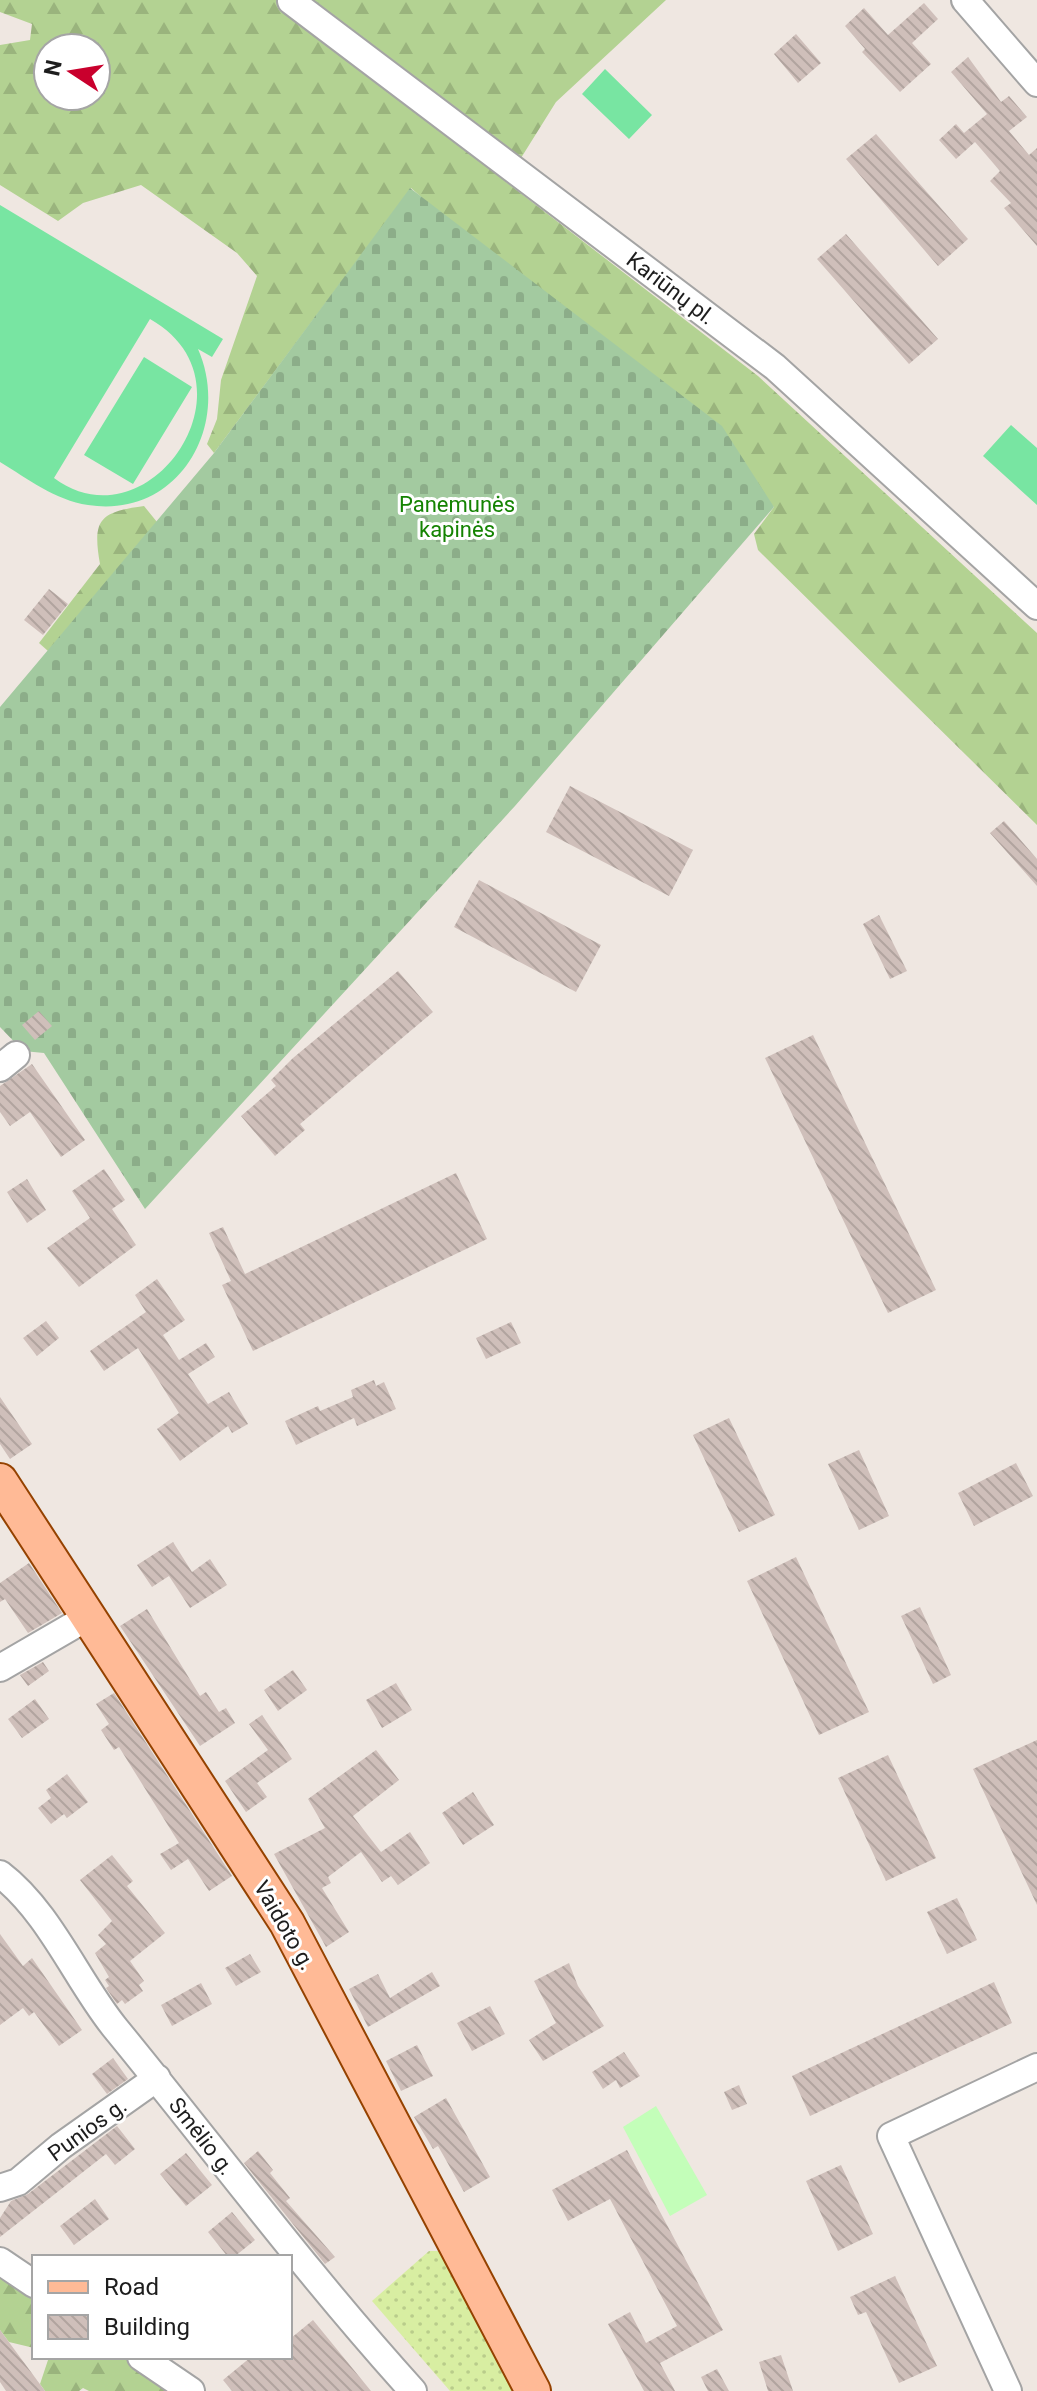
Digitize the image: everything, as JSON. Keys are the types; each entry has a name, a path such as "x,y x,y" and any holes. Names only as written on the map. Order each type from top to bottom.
{"main road":[{"name":"Vaidoto g.","path":"0,1481 287,1923 533,2391"}],"street":[{"path":"282,0 300,0"},
{"name":"Kariūnų pl.","path":"291,1 775,367 1037,606"},
{"path":"967,1 1037,83"},
{"path":"0,1668 88,1617"},
{"name":"Smėlio g.","path":"0,1874 75,1963 114,2027 332,2301 413,2391"},
{"path":"1008,2391 891,2136 1037,2067"},
{"name":"Punios g.","path":"9,2185 157,2078"},
{"path":"0,2261 32,2282"},
{"path":"144,2359 191,2391"}],"green space":[{"path":"0,0 666,0 556,102 506,182 758,376 1037,633 1037,825 758,550 754,534 774,507 411,188 214,453 207,444 217,419 221,380 257,276 237,253 141,185 83,203 58,221 0,185 0,45 30,40 32,24 0,12"},
{"path":"605,69 652,115 629,139 582,94"},
{"name":"Panemunės kapinės","path":"410,188 722,426 774,507 515,806 145,1209 44,1053 23,1051 0,1027 0,707 214,453"},
{"path":"0,205 223,339 212,357 198,349 207,378 208,408 202,436 190,461 171,482 148,497 120,505 88,505 64,499 0,462","holes":["150,319 182,347 196,381 194,416 180,449 156,476 125,492 90,494 54,478"]},
{"path":"144,357 192,387 133,484 84,455"},
{"path":"1011,425 1037,448 1037,505 983,456"},
{"path":"144,506 157,522 48,651 39,643 100,564 97,537 102,520 117,511"},
{"path":"656,2106 707,2195 670,2216 623,2127"},
{"path":"429,2251 442,2251 517,2391 450,2391 372,2301"},
{"path":"0,2273 32,2295 32,2348 9,2342 0,2330"},
{"path":"48,2359 126,2359 173,2391 89,2391 83,2388 79,2391 45,2391 40,2384"}],"building":[{"path":"924,3 938,19 912,43 931,64 900,92 862,52 865,49 845,26 864,8 888,35"},
{"path":"796,34 821,63 798,83 774,54"},
{"path":"968,57 1001,102 1009,96 1027,117 1009,131 1029,155 1037,148 1037,246 1004,208 1011,203 990,181 1000,171 975,142 956,159 939,140 956,124 964,133 987,114 951,72"},
{"path":"876,134 968,239 938,266 846,159"},
{"path":"846,234 938,339 909,364 817,259"},
{"path":"49,589 68,604 43,635 24,620"},
{"path":"570,786 693,850 669,896 546,832"},
{"path":"1004,821 1037,859 1037,886 990,833"},
{"path":"479,880 601,945 576,992 454,927"},
{"path":"879,915 907,971 890,979 863,924"},
{"path":"398,971 433,1012 300,1124 305,1130 275,1156 241,1116 276,1086 271,1080 293,1058"},
{"path":"39,1011 52,1026 35,1040 22,1025"},
{"path":"813,1035 936,1290 888,1313 765,1058"},
{"path":"32,1064 85,1140 61,1157 30,1112 10,1126 0,1112 0,1086"},
{"path":"104,1169 125,1200 112,1209 136,1245 79,1287 47,1248 90,1218 72,1191"},
{"path":"456,1173 487,1239 253,1351 222,1285 231,1281 209,1233 223,1227 245,1274"},
{"path":"27,1179 46,1210 27,1223 7,1192"},
{"path":"157,1279 185,1320 163,1335 179,1360 206,1343 215,1357 188,1374 208,1404 229,1392 248,1424 232,1433 228,1426 180,1461 157,1429 179,1413 138,1348 104,1371 90,1351 146,1312 135,1295"},
{"path":"46,1321 59,1338 37,1356 23,1338"},
{"path":"511,1322 521,1343 486,1359 476,1338"},
{"path":"374,1380 376,1386 384,1382 396,1409 357,1426 354,1418 296,1445 285,1421 318,1406 320,1411 353,1397 351,1390"},
{"path":"0,1397 32,1444 10,1459 0,1444"},
{"path":"729,1418 775,1515 739,1532 693,1435"},
{"path":"859,1450 889,1516 859,1530 828,1464"},
{"path":"1016,1463 1033,1496 974,1526 958,1493"},
{"path":"173,1542 192,1572 210,1559 227,1585 190,1608 169,1576 152,1587 137,1565"},
{"path":"796,1557 869,1712 819,1735 747,1581"},
{"path":"29,1563 62,1613 28,1633 5,1599 0,1602 0,1583"},
{"path":"920,1607 951,1675 933,1684 901,1616"},
{"path":"147,1609 200,1696 206,1692 219,1712 226,1708 235,1723 200,1746 120,1626"},
{"path":"43,1662 49,1671 28,1686 20,1675"},
{"path":"293,1670 307,1690 278,1711 264,1690"},
{"path":"396,1683 412,1710 382,1728 366,1700"},
{"path":"114,1693 232,1876 209,1891 188,1859 171,1870 160,1854 179,1843 119,1747 114,1750 101,1730 109,1724 96,1704"},
{"path":"35,1699 49,1719 22,1738 8,1719"},
{"path":"262,1715 292,1759 257,1783 267,1797 246,1812 225,1781 268,1750 249,1724"},
{"path":"1037,1740 1037,1905 973,1769"},
{"path":"376,1750 399,1780 353,1816 381,1852 410,1832 430,1863 398,1885 391,1876 382,1882 361,1852 328,1877 331,1883 322,1888 349,1932 326,1947 274,1854 325,1828 308,1799"},
{"path":"888,1755 936,1858 886,1881 838,1778"},
{"path":"67,1774 88,1802 67,1818 64,1814 51,1824 38,1808 51,1798 46,1790"},
{"path":"473,1792 494,1825 463,1845 442,1813"},
{"path":"112,1855 133,1881 127,1886 165,1933 130,1961 144,1981 139,1985 143,1991 125,2004 122,2000 117,2004 106,1988 109,1986 105,1980 109,1977 95,1953 106,1944 98,1935 112,1921 80,1880"},
{"path":"957,1898 977,1940 947,1954 927,1912"},
{"path":"0,1934 23,1966 32,1958 82,2030 59,2046 34,2012 29,2016 23,2008 0,2025"},
{"path":"250,1954 261,1972 236,1986 225,1968"},
{"path":"569,1963 578,1986 604,2026 543,2061 529,2040 556,2023 534,1981"},
{"path":"432,1972 440,1986 368,2027 349,1989 378,1974 390,1998"},
{"path":"994,1982 1012,2023 810,2116 792,2076"},
{"path":"201,1983 212,2004 172,2026 161,2005"},
{"path":"490,2006 505,2034 472,2051 457,2023"},
{"path":"417,2045 433,2076 401,2091 386,2061"},
{"path":"624,2052 640,2076 620,2088 616,2080 603,2089 592,2072"},
{"path":"113,2058 128,2079 107,2094 92,2074"},
{"path":"739,2085 747,2104 732,2110 724,2092"},
{"path":"446,2098 490,2177 464,2192 438,2146 433,2149 414,2117"},
{"path":"117,2126 135,2149 115,2165 106,2154 0,2237 0,2218 11,2201 28,2194"},
{"path":"627,2150 723,2330 660,2363 675,2391 644,2391 608,2324 630,2312 646,2343 677,2326 610,2199 568,2221 552,2190"},
{"path":"258,2151 273,2170 270,2173 290,2198 286,2201 335,2257 325,2264 244,2163"},
{"path":"186,2153 212,2185 186,2206 160,2174"},
{"path":"841,2165 873,2234 838,2251 806,2181"},
{"path":"95,2199 109,2219 74,2245 60,2226"},
{"path":"232,2212 255,2240 236,2255 226,2255 208,2232"},
{"path":"895,2276 937,2366 899,2383 866,2312 858,2315 850,2297"},
{"path":"313,2320 371,2391 232,2391 223,2380 249,2359 292,2359 292,2337"},
{"path":"0,2330 45,2391 6,2391 0,2382"},
{"path":"781,2355 793,2391 768,2391 759,2362"},
{"path":"717,2369 729,2391 708,2391 701,2377"}]}
